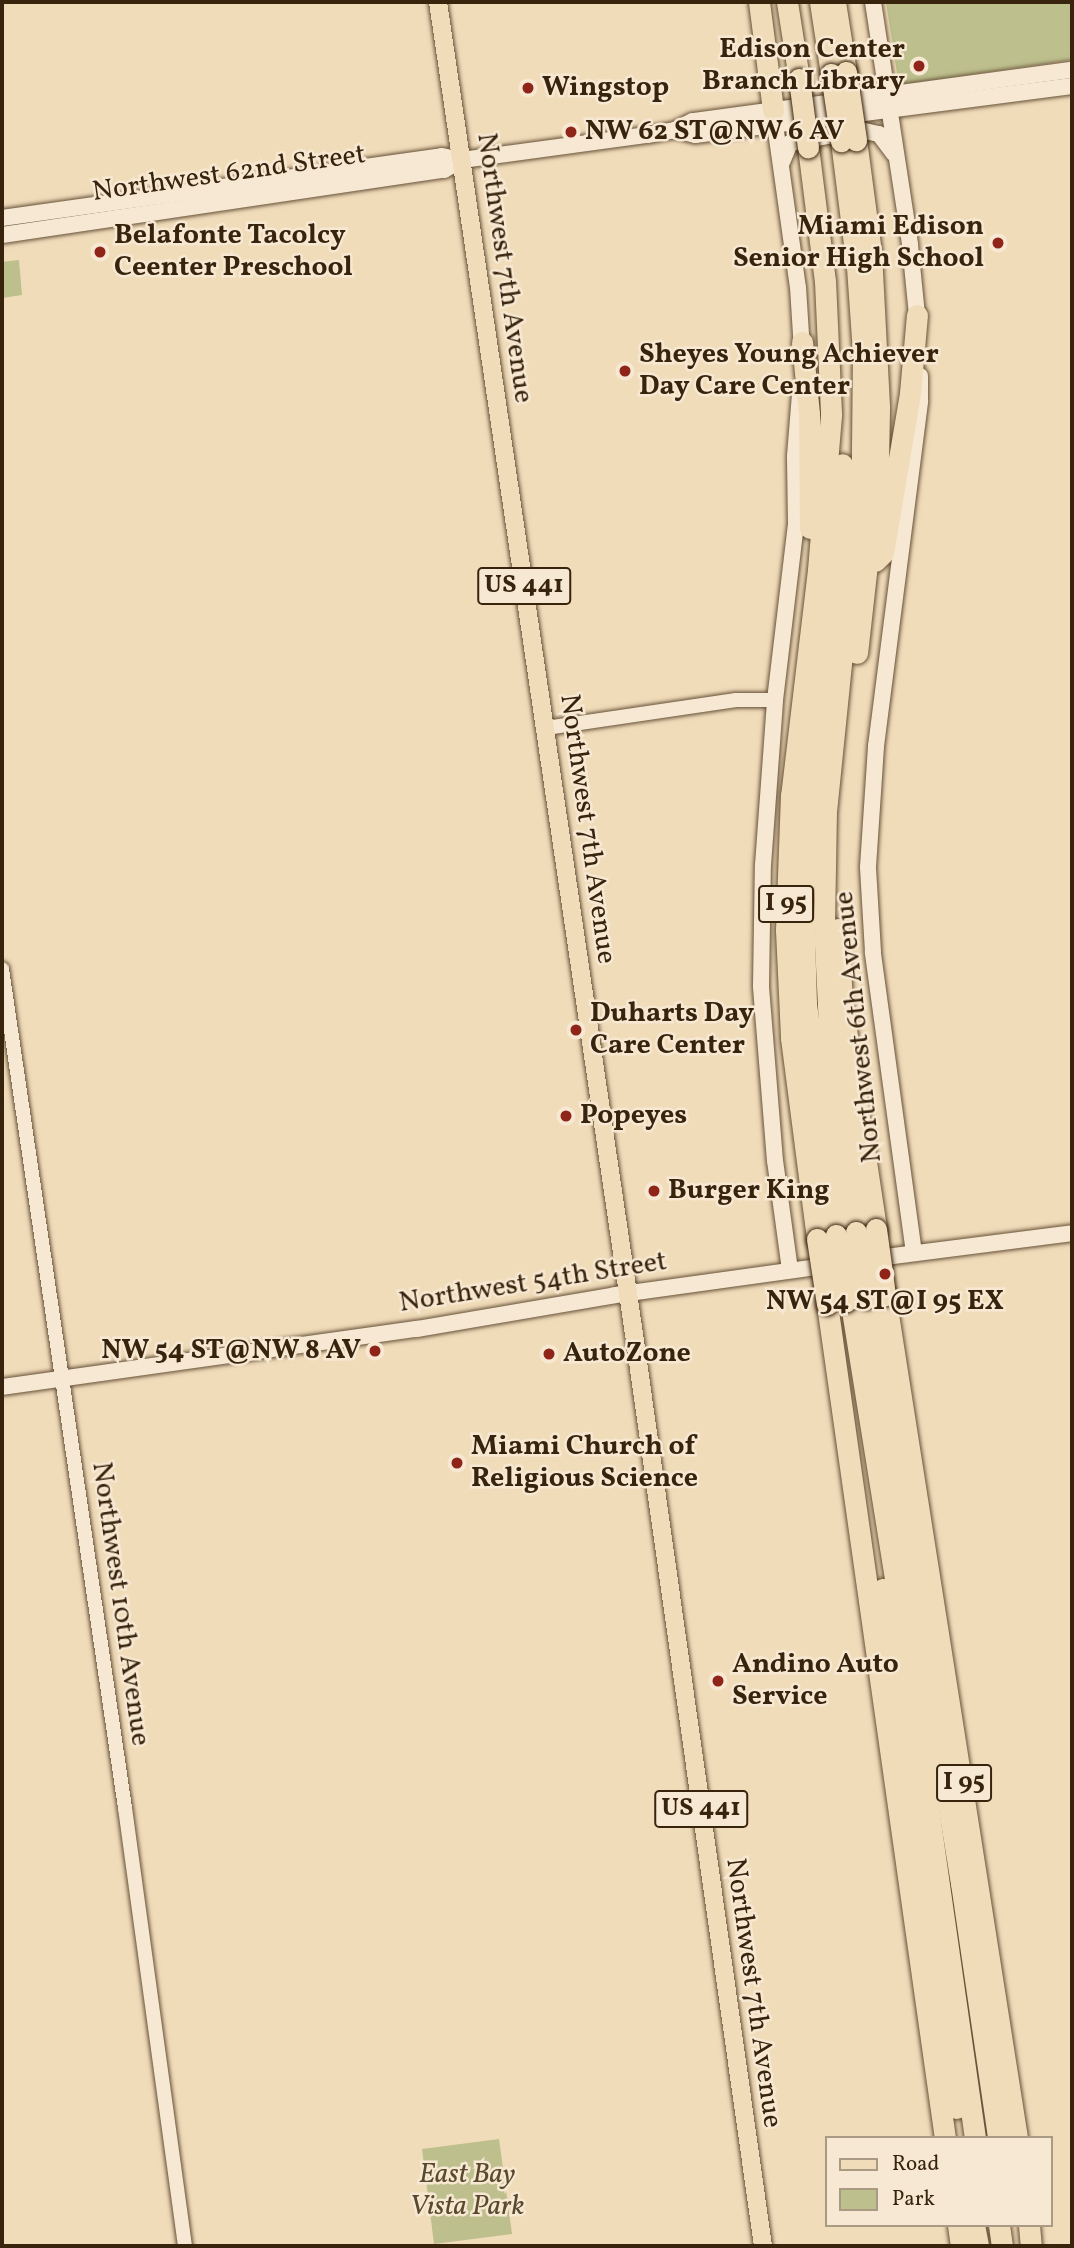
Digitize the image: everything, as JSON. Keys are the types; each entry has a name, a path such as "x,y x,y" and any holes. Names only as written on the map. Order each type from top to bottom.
{"highway":[{"path":"760,2 774,117"},
{"name":"I 95","path":"788,2 822,76 832,143 825,281 830,380 828,467 791,795 786,930 791,1038 846,1234 856,1299 874,1434 944,2136"},
{"path":"801,2 822,76"},
{"path":"820,2 822,76"},
{"name":"I 95","path":"835,2 822,76 832,143 872,253 879,408 868,567 841,785 836,884 842,1003 846,1234 874,1434 962,1773 1017,2136"},
{"path":"832,143 857,267 863,353 862,457 826,809 824,924 829,1038 846,1234"},
{"path":"868,567 883,553 910,393 917,315"},
{"path":"802,342 809,414 810,552 818,570"},
{"path":"874,1434 911,1584 959,1869 998,2136"},
{"path":"874,1434 935,1970 961,2136"},
{"path":"874,1434 975,2136"},
{"path":"911,1584 907,1600 985,2136"},
{"path":"958,2227 961,2246"},
{"path":"974,2227 978,2246"},
{"path":"987,2227 990,2246"},
{"path":"999,2227 1002,2246"},
{"path":"1011,2227 1014,2246"},
{"path":"1029,2227 1031,2246"}],"main road":[{"name":"Northwest 7th Avenue","path":"438,2 628,1293 762,2246"},
{"name":"Northwest 6th Avenue","path":"873,2 917,315 920,401 876,746 868,867 870,927 914,1253"},
{"name":"Northwest 62nd Street","path":"2,218 442,156 462,160 675,130 693,121 774,117 887,102 1072,70"},
{"name":"Northwest 62nd Street","path":"887,102 1072,86"},
{"path":"774,117 802,342 795,456 796,523 775,700 763,865 761,986 775,1161 790,1270"},
{"path":"782,165 783,154 790,143 860,130 879,134 897,160"},
{"name":"Northwest 62nd Street","path":"2,235 444,170 462,160"},
{"name":"Northwest 54th Street","path":"2,1387 425,1328 628,1293 1072,1233"}],"street":[{"path":"546,728 736,700 775,700"},
{"name":"Northwest 10th Avenue","path":"2,969 63,1378 185,2246"}],"green space":[{"path":"886,2 1072,2 1072,60 904,84 898,80"},
{"path":"19,260 22,295 2,298 2,262"},
{"name":"East Bay Vista Park","path":"499,2139 512,2234 434,2244 422,2149"}],"place":[{"name":"Edison Center Branch Library","path":"919,66"},
{"name":"Wingstop","path":"528,88"},
{"name":"NW 62 ST@NW 6 AV","path":"571,132"},
{"name":"Miami Edison Senior High School","path":"998,243"},
{"name":"Belafonte Tacolcy Ceenter Preschool","path":"100,252"},
{"name":"Sheyes Young Achiever Day Care Center","path":"625,371"},
{"name":"Duharts Day Care Center","path":"576,1030"},
{"name":"Popeyes","path":"566,1116"},
{"name":"Burger King","path":"654,1191"},
{"name":"NW 54 ST@I 95 EX","path":"885,1274"},
{"name":"NW 54 ST@NW 8 AV","path":"375,1351"},
{"name":"AutoZone","path":"549,1354"},
{"name":"Miami Church of Religious Science","path":"457,1463"},
{"name":"Andino Auto Service","path":"718,1681"}]}
